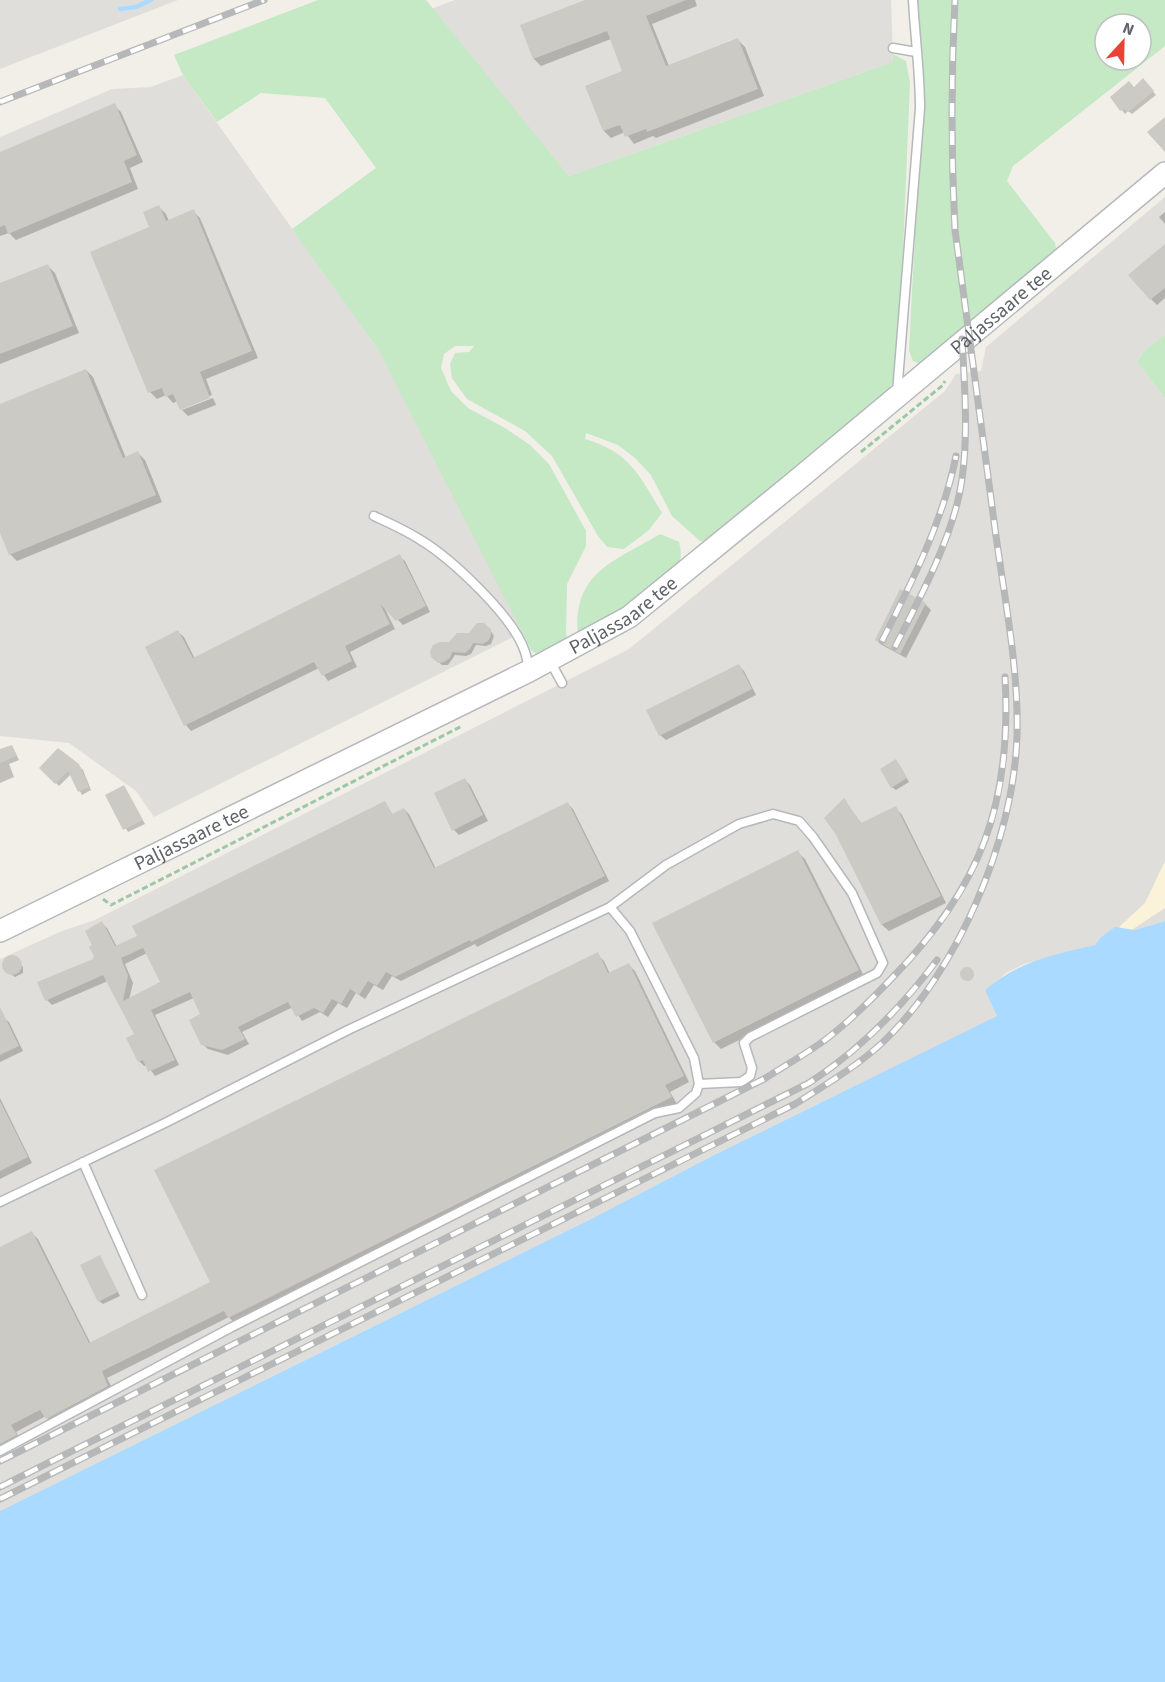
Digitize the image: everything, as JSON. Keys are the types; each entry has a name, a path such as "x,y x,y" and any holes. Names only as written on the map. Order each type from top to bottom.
{"street":[{"name":"Paljassaare tee","path":"0,931 529,671 629,617 796,481 1165,172"}],"lane":[{"path":"897,396 920,108 920,78 913,0"},
{"path":"893,48 916,52"},
{"path":"374,516 421,540 448,561 482,594 510,623 525,652 529,671"},
{"path":"549,661 562,683"},
{"path":"0,1202 348,1030 610,907 666,866 739,824 773,814 799,821 852,893 883,963 877,973 750,1037 744,1043 752,1068 750,1076 741,1082 699,1084"},
{"path":"0,1451 232,1326 655,1113 679,1108 696,1093 699,1084 694,1058 630,931 610,907"},
{"path":"83,1162 142,1295"}],"shaded area":[{"path":"0,0 178,0 0,69"},
{"path":"455,0 891,0 893,62 569,176 431,9"},
{"path":"183,75 379,351 523,632 154,817 136,791 69,743 0,736 0,137 112,89 151,87"},
{"path":"1165,197 1165,335 1144,351 1137,362 1165,398 1165,921 1135,930 1111,932 1100,938 1095,945 1024,964 1006,973 986,990 998,1016 0,1511 0,959 62,931 95,920 629,649 945,391 956,374 981,371 986,347"}],"green space":[{"path":"318,0 426,0 569,176 893,62 893,54 906,61 910,83 899,349 893,380 885,397 710,542 700,541 672,516 651,475 635,458 618,445 586,433 585,439 613,451 632,467 662,513 649,530 624,549 607,547 598,536 552,456 525,431 467,399 452,378 450,364 455,353 469,352 474,346 455,346 444,354 441,368 451,391 468,408 530,445 549,464 586,531 586,546 567,584 566,633 568,643 538,655 531,650 379,351 292,229 376,168 325,98 261,93 217,122 183,75 174,55"},
{"path":"917,0 1165,0 1165,46 1153,55 1153,12 1093,12 1093,72 1132,72 1013,166 1007,181 1055,243 1057,252 923,365 913,361 909,351 922,97"},
{"path":"1165,335 1165,398 1137,362 1144,351"},
{"path":"660,534 679,542 681,558 673,572 650,594 578,638 578,616 582,598 589,584 611,562"}],"sand":[{"path":"1165,861 1165,908 1130,931 1119,927 1145,903"}],"water":[{"path":"1165,921 1165,1682 0,1682 0,1511 997,1016 985,990 1011,972 1037,960 1095,945 1100,938 1115,927 1135,930"}],"building":[{"path":"585,0 686,0 646,16 666,66 738,38 758,89 647,132 646,129 625,137 620,125 603,131 585,86 622,71 607,31 533,59 520,25"},
{"path":"1143,78 1154,91 1128,112 1124,109 1120,111 1110,97 1129,81 1134,87"},
{"path":"115,103 137,155 124,161 132,182 8,234 5,225 0,227 0,152"},
{"path":"1165,117 1165,152 1147,132"},
{"path":"159,205 166,221 194,209 252,351 200,372 210,398 180,410 173,394 165,397 162,388 148,393 90,252 149,227 143,212"},
{"path":"1165,244 1165,288 1150,300 1128,275"},
{"path":"48,264 73,326 0,354 0,283"},
{"path":"86,369 123,458 138,451 156,495 9,555 0,533 0,404"},
{"path":"400,554 426,606 396,621 380,604 390,624 345,646 352,661 322,676 314,662 184,726 145,647 178,630 193,658"},
{"path":"900,589 926,603 900,654 875,640"},
{"path":"477,623 484,623 491,629 488,641 482,644 473,643 465,653 452,652 450,658 444,662 438,663 431,657 430,651 433,645 449,642 457,633 469,633"},
{"path":"739,664 752,689 659,736 646,710"},
{"path":"12,745 17,756 0,763 0,749"},
{"path":"58,748 79,764 89,787 78,792 68,771 55,784 39,768"},
{"path":"896,759 907,778 891,788 880,769"},
{"path":"465,778 483,815 452,831 434,793"},
{"path":"124,785 143,820 123,830 105,795"},
{"path":"844,798 861,823 896,806 941,896 881,925 836,835 824,818"},
{"path":"385,801 392,814 404,808 434,868 568,802 605,876 395,977 386,972 377,986 368,981 359,995 350,989 341,1004 332,999 323,1013 314,1008 296,1017 288,1002 238,1027 245,1039 222,1050 201,1045 189,1020 200,1014 190,992 151,1010 175,1060 148,1072 143,1060 138,1062 126,1038 134,1034 103,975 45,1001 37,982 93,959 94,956 89,947 92,945 85,931 102,921 115,946 137,936 132,926","holes":["143,948 160,982 123,1001 128,976 121,958"]},
{"path":"798,850 859,970 713,1043 652,923"},
{"path":"598,952 608,973 629,963 684,1076 665,1085 672,1097 228,1318 224,1311 102,1371 108,1386 46,1419 40,1410 11,1425 17,1435 0,1444 0,1247 32,1231 89,1343 210,1282 154,1170"},
{"path":"12,955 19,958 22,965 19,972 12,975 5,972 2,965 5,958"},
{"path":"967,967 972,969 974,974 972,979 967,981 962,979 960,974 962,969"},
{"path":"0,1007 19,1046 0,1055"},
{"path":"0,1101 28,1157 0,1171"},
{"path":"100,1255 118,1292 98,1302 80,1265"}],"waterway":[{"path":"120,9 136,7 151,0"}],"railway":[{"path":"0,102 264,0"},
{"path":"0,1499 795,1104 872,1052 909,1014 934,980 957,942 993,860 1005,818 1013,776 1017,736 1016,682 1010,629 955,230 952,115 955,0"},
{"path":"895,647 938,559 957,504 965,444 962,339"},
{"path":"882,641 935,528 956,456"},
{"path":"0,1461 764,1079 834,1033 876,994 923,944 969,876 996,804 1003,765 1006,723 1005,677"},
{"path":"0,1487 809,1083 845,1057 879,1027 937,960"}]}
